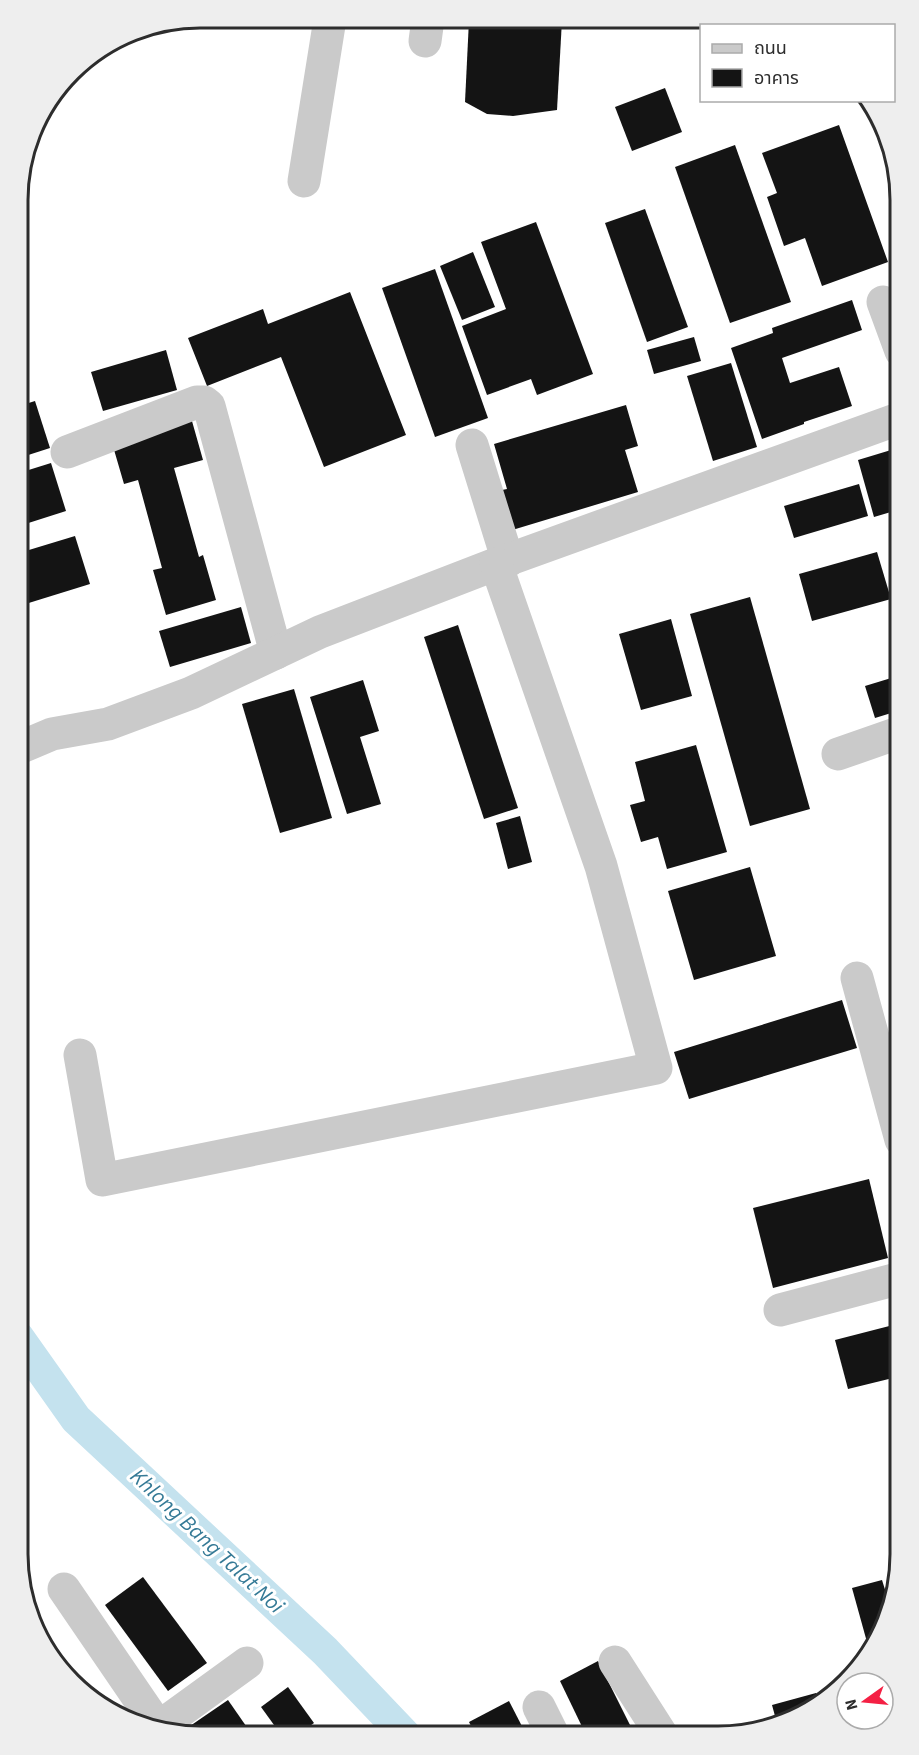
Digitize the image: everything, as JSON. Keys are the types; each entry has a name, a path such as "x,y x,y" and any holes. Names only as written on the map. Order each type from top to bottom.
{"street":[{"path":"304,182 328,29"},
{"path":"883,302 890,321"},
{"path":"67,452 197,402 204,402 209,406 276,653"},
{"path":"28,744 52,734 108,724 191,693 320,632 502,562 890,422"},
{"path":"80,1055 102,1180 656,1068 601,866 502,562 472,445"},
{"path":"838,754 890,736"},
{"path":"857,978 890,1100"},
{"path":"780,1310 890,1281"},
{"path":"64,1589 153,1720"},
{"path":"615,1662 656,1726"},
{"path":"167,1723 247,1663"},
{"path":"539,1707 548,1726"}],"building":[{"path":"469,28 562,28 557,110 513,116 487,114 465,102"},
{"path":"665,88 682,132 632,151 615,107"},
{"path":"839,125 888,262 822,286 805,238 784,246 767,197 777,193 762,153"},
{"path":"735,145 791,302 730,323 675,167"},
{"path":"645,209 688,327 647,342 605,223"},
{"path":"536,222 593,374 537,395 531,379 487,395 462,326 506,309 481,242"},
{"path":"473,252 495,307 462,320 440,266"},
{"path":"435,269 488,418 435,437 382,288"},
{"path":"350,292 406,435 324,467 281,357 207,386 188,338 263,309 268,324"},
{"path":"852,300 862,330 782,358 790,383 839,367 852,406 762,439 731,348 773,333 772,328"},
{"path":"694,337 701,361 654,374 647,350"},
{"path":"166,350 177,390 103,411 91,372"},
{"path":"731,363 757,447 713,461 687,376"},
{"path":"35,401 50,448 28,455 28,403"},
{"path":"626,405 638,446 625,450 638,492 509,531 497,491 507,489 494,444"},
{"path":"190,414 203,460 174,468 199,557 203,555 216,600 166,615 153,570 162,568 138,480 124,484 110,436"},
{"path":"890,450 890,512 874,517 858,460"},
{"path":"51,463 66,511 28,523 28,470"},
{"path":"859,484 868,516 794,538 784,506"},
{"path":"75,536 90,584 28,603 28,550"},
{"path":"877,552 890,599 812,621 799,574"},
{"path":"750,597 810,809 750,826 690,614"},
{"path":"241,607 251,643 170,667 159,631"},
{"path":"671,619 692,696 641,710 619,634"},
{"path":"458,625 518,808 484,819 424,637"},
{"path":"890,678 890,713 875,718 865,686"},
{"path":"363,680 379,731 360,737 381,804 347,814 310,697"},
{"path":"294,689 332,818 280,833 242,704"},
{"path":"696,745 727,852 667,869 658,837 641,842 630,805 645,801 635,762"},
{"path":"520,816 532,862 508,869 496,823"},
{"path":"750,867 776,956 694,980 668,891"},
{"path":"842,1000 857,1048 689,1099 674,1052"},
{"path":"869,1179 888,1258 773,1288 753,1208"},
{"path":"890,1326 890,1379 848,1389 835,1340"},
{"path":"143,1577 207,1663 168,1691 105,1605"},
{"path":"882,1580 886,1593 877,1620 867,1641 852,1588"},
{"path":"598,1661 630,1726 582,1726 560,1681"},
{"path":"288,1687 314,1723 310,1726 275,1726 261,1707"},
{"path":"816,1693 816,1695 794,1709 775,1717 772,1705"},
{"path":"228,1700 246,1726 201,1726 191,1726"},
{"path":"509,1701 522,1726 471,1726 469,1722"}],"waterway":[{"name":"Khlong Bang Talat Noi","path":"28,1351 76,1419 325,1651 396,1726"}]}
